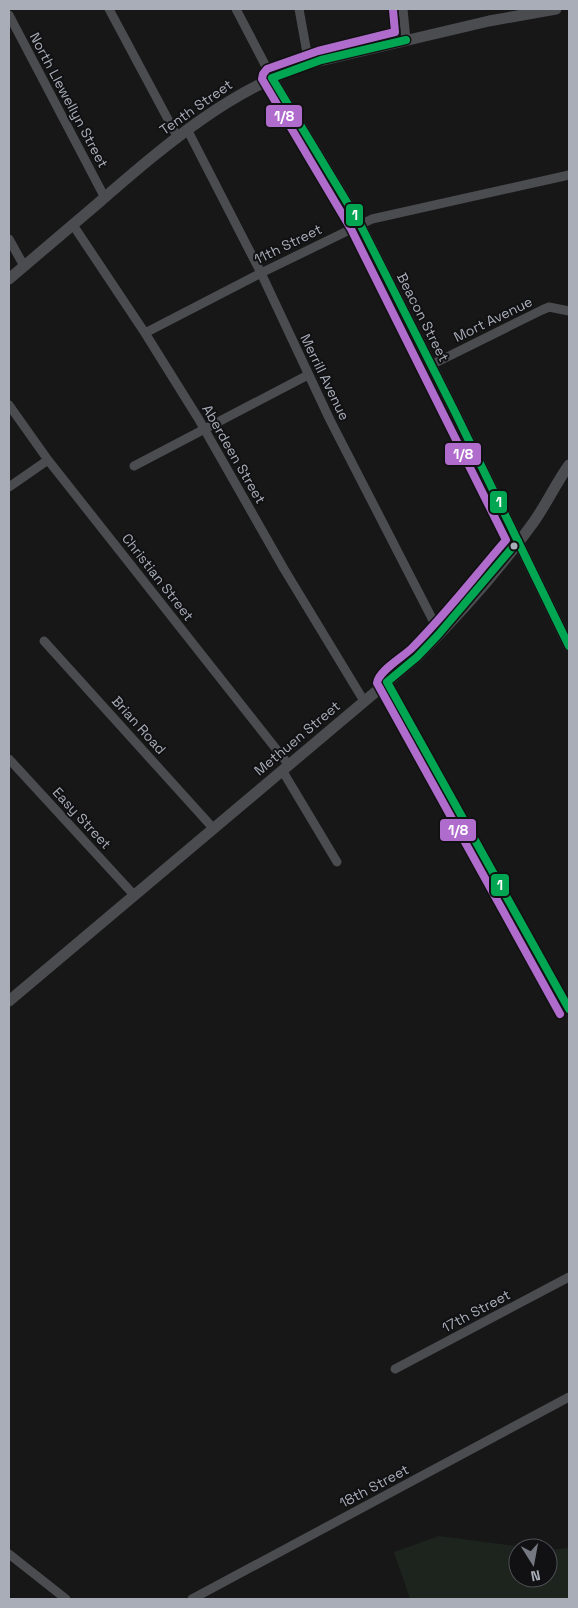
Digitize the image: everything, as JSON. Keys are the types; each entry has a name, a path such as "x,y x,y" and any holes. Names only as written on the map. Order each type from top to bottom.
{"street":[{"name":"Merrill Avenue","path":"109,9 183,134 260,273 308,375 440,634"},
{"name":"Beacon Street","path":"236,9 272,78 360,224 569,646"},
{"path":"299,9 309,64"},
{"path":"403,9 406,40"},
{"name":"Tenth Street","path":"9,279 142,166 223,104 245,91 290,70 309,64 515,12 556,9"},
{"name":"North Llewellyn Street","path":"9,15 104,198"},
{"name":"11th Street","path":"145,333 260,273 360,224 386,216 569,176"},
{"name":"Aberdeen Street","path":"73,225 145,333 204,429 284,569 364,701"},
{"path":"9,239 24,266"},
{"name":"Mort Avenue","path":"431,365 542,310 549,308 569,311"},
{"path":"134,466 308,375"},
{"name":"Christian Street","path":"9,405 48,460 285,767 337,862"},
{"path":"9,487 48,460"},
{"name":"Methuen Street","path":"9,1001 417,657 440,634 518,542 533,523 569,465"},
{"name":"Brian Road","path":"44,642 213,828"},
{"path":"386,682 569,1009"},
{"name":"Easy Street","path":"9,759 134,895"},
{"name":"17th Street","path":"395,1369 569,1278"},
{"name":"18th Street","path":"192,1599 569,1397"},
{"path":"9,1554 66,1599"}],"shaded area":[{"path":"439,1536 508,1545 508,1588 558,1588 558,1549 569,1548 569,1599 410,1599 394,1552"}],"transit line":[{"name":"1/8","path":"393,10 395,32 318,51 267,69 262,79 351,229 506,540 437,622 412,648 386,669 378,678 377,683 560,1014"},
{"name":"1","path":"272,78 321,60 406,40"},
{"name":"1","path":"272,78 360,224 455,412 569,646"},
{"name":"1","path":"518,541 438,635 417,657 387,682 569,1009"}]}
